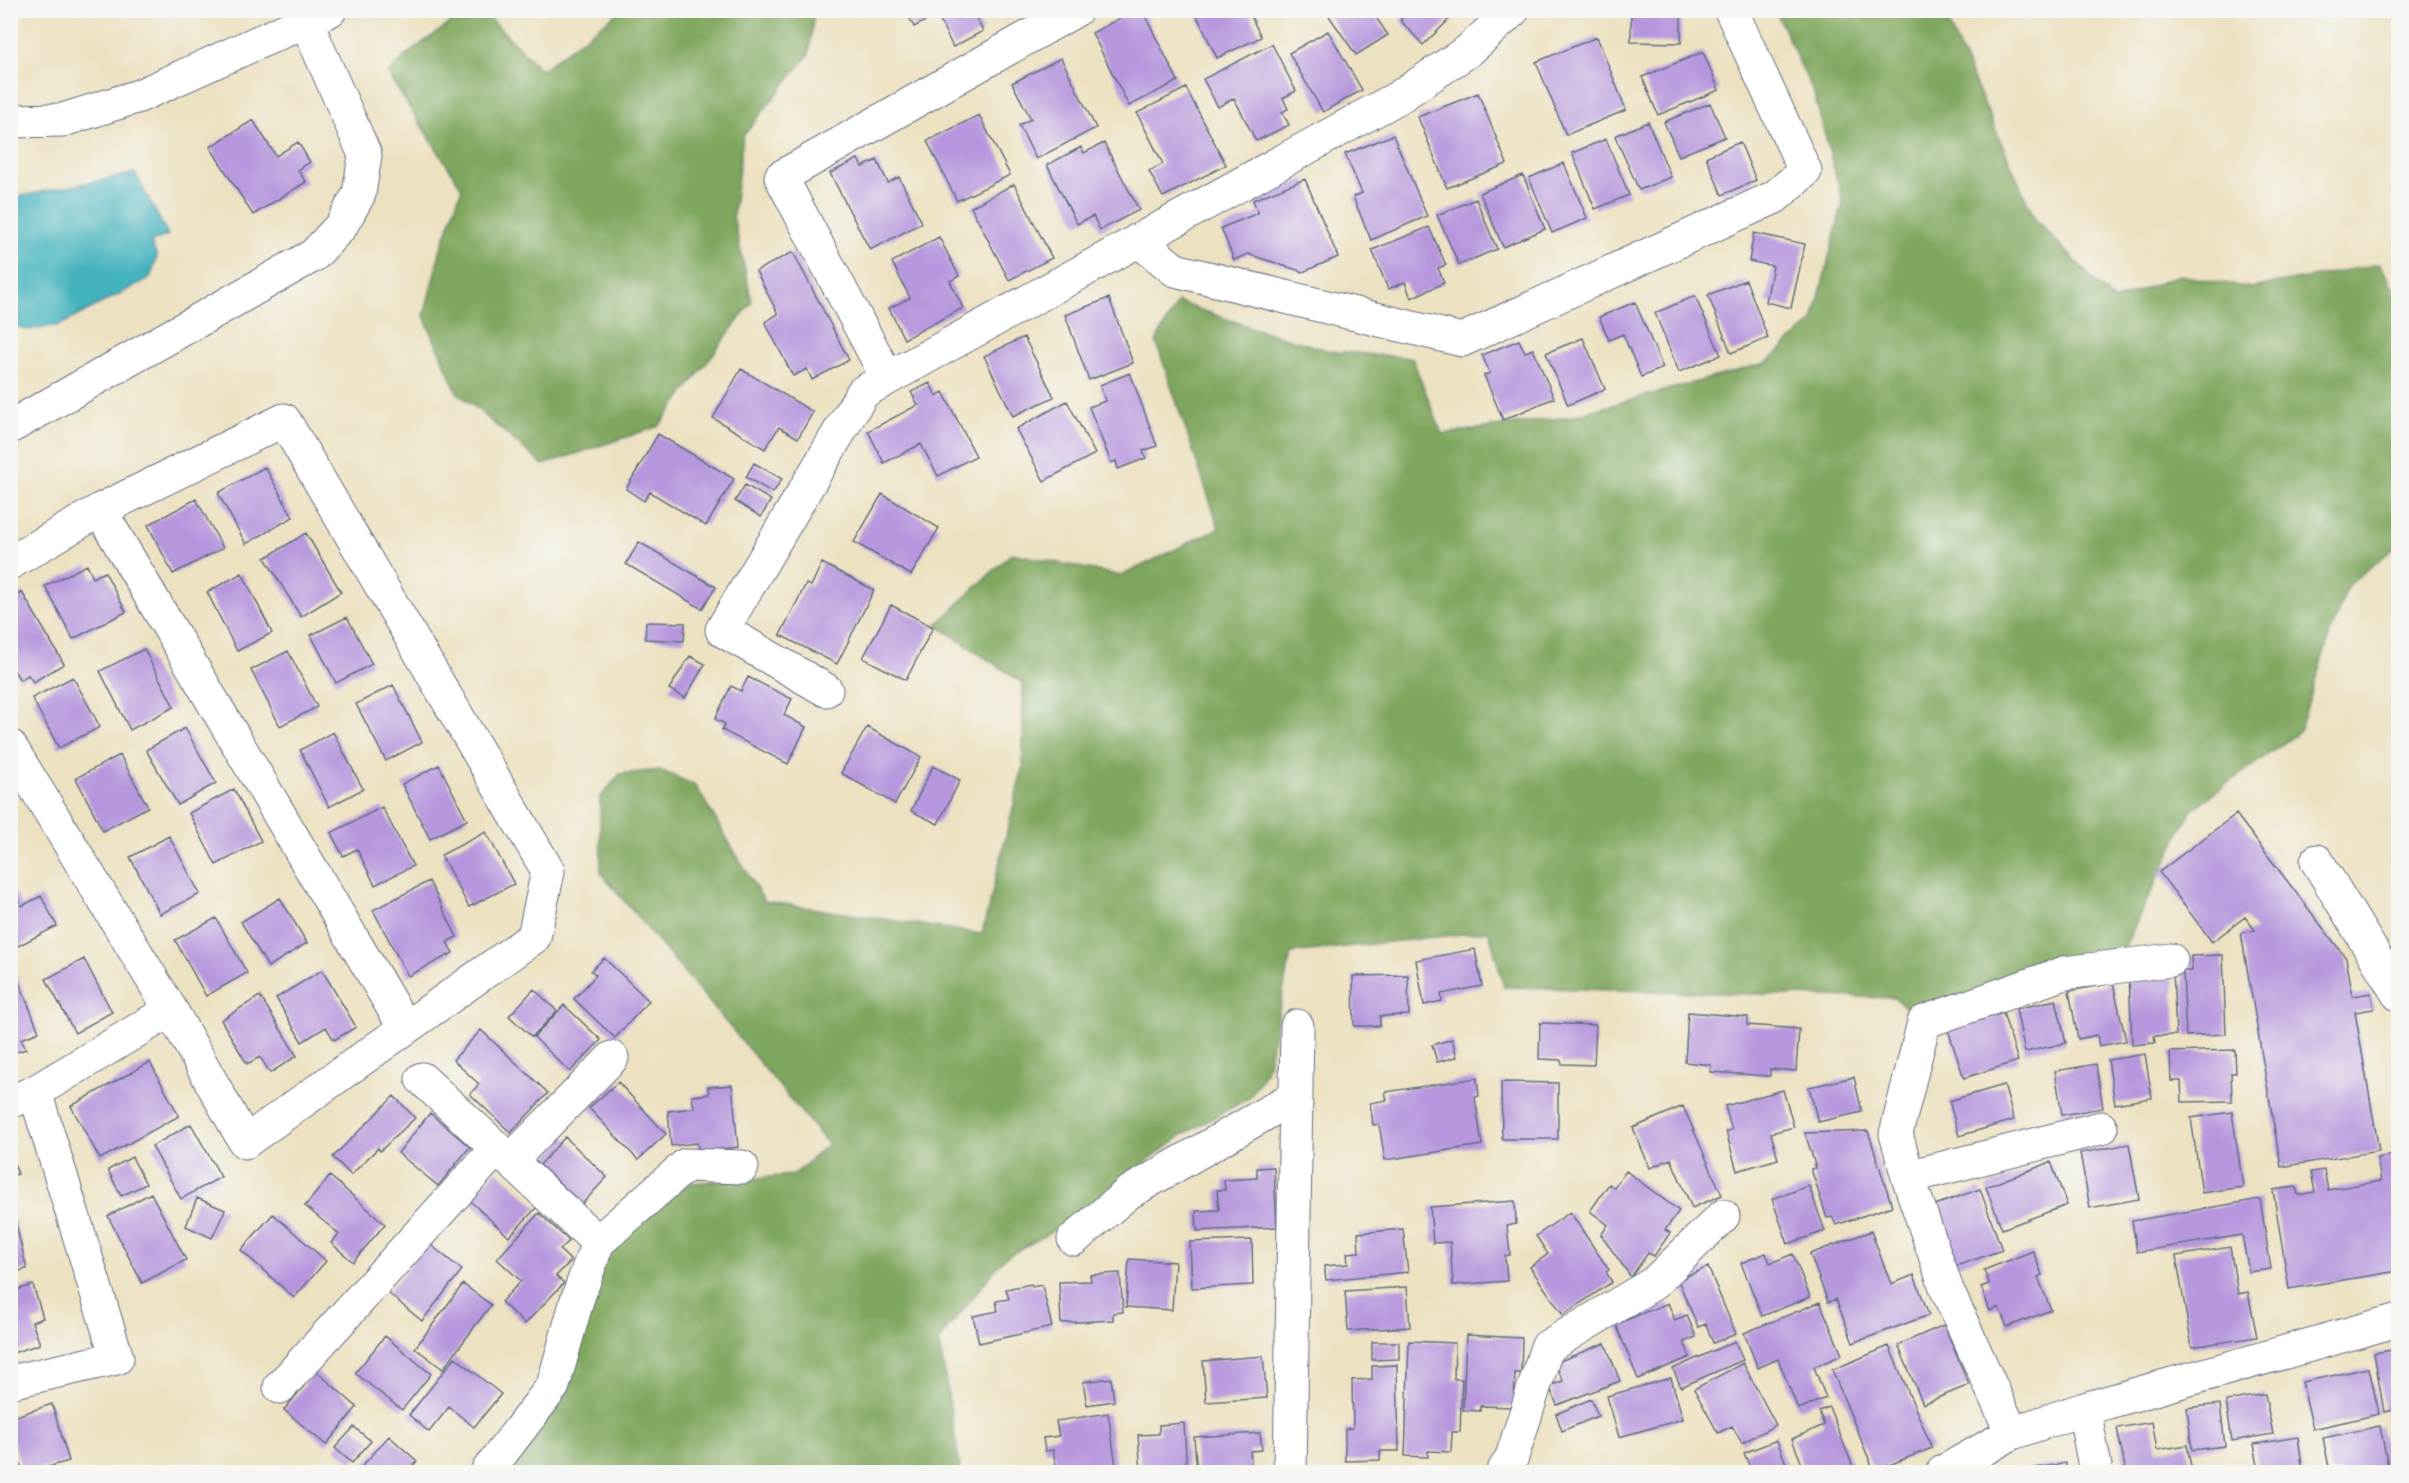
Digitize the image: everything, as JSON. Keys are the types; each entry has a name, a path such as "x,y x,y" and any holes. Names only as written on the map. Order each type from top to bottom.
{"street":[{"path":"887,377 781,177 1076,10"},
{"path":"826,690 722,630 863,392 1399,97 1468,51 1513,10"},
{"path":"1138,240 1175,270 1462,340 1775,197 1805,171 1731,10"},
{"path":"10,122 63,120 140,96 318,16 365,155 359,194 341,226 314,255 14,421"},
{"path":"10,563 100,510 284,420 548,871 534,938 245,1142 171,1010 10,746"},
{"path":"100,510 405,1028"},
{"path":"2317,861 2398,994"},
{"path":"2012,1433 1947,1290 1908,1177 1896,1134 1924,1022 2064,973 2171,960"},
{"path":"10,1382 117,1358 23,1097 171,1010"},
{"path":"1290,1473 1297,1026"},
{"path":"280,1387 503,1154 612,1058"},
{"path":"422,1079 598,1242"},
{"path":"1074,1239 1128,1193 1296,1096"},
{"path":"1908,1177 2101,1128"},
{"path":"487,1473 553,1386 577,1300 598,1242 686,1165 742,1167"},
{"path":"1503,1473 1512,1457 1547,1347 1654,1283 1724,1216"},
{"path":"1943,1473 2012,1433 2084,1409 2398,1320"},
{"path":"2084,1409 2096,1473"}],"green space":[{"path":"1775,10 1943,11 2035,219 2114,301 2179,275 2251,288 2380,264 2398,297 2398,545 2348,585 2299,732 2191,810 2121,954 1909,1010 1895,998 1504,987 1489,931 1291,953 1267,1069 1249,1098 1184,1134 1048,1234 1004,1258 939,1340 960,1468 948,1472 502,1472 607,1245 690,1183 794,1175 828,1144 601,873 600,798 620,774 660,770 695,785 764,901 982,934 1023,767 1023,683 936,625 1012,553 1121,576 1219,528 1156,341 1178,302 1330,351 1412,358 1442,434 1568,417 1766,363 1813,321 1843,202 1814,94"},
{"path":"467,11 483,11 541,70 620,11 814,11 809,54 743,136 733,216 752,302 659,426 543,465 457,392 424,316 441,248 462,188 388,74 407,54"}],"water":[{"path":"135,173 168,235 151,242 157,257 150,278 60,325 26,330 11,323 11,198"}],"building":[{"path":"103,10 119,10 118,14"},
{"path":"906,10 972,10 983,31 953,47 937,15 914,27"},
{"path":"1006,10 1027,10 1010,19"},
{"path":"1135,10 1142,10 1178,81 1129,106 1092,33"},
{"path":"1194,10 1248,10 1261,37 1217,58"},
{"path":"1331,10 1371,10 1388,35 1356,55 1327,13"},
{"path":"1411,10 1459,10 1423,45 1400,20"},
{"path":"1631,10 1681,10 1681,43 1631,42"},
{"path":"1328,31 1362,90 1323,112 1289,53"},
{"path":"1597,37 1626,110 1566,135 1536,62"},
{"path":"1272,44 1296,91 1283,98 1288,109 1282,112 1289,125 1256,141 1234,98 1218,107 1203,79"},
{"path":"1703,52 1719,90 1658,115 1642,77"},
{"path":"1061,58 1096,128 1036,159 1019,125 1031,119 1012,83"},
{"path":"1186,88 1226,165 1163,197 1149,171 1163,164 1137,113"},
{"path":"1478,93 1507,164 1447,188 1418,117"},
{"path":"1710,103 1725,137 1679,156 1664,122"},
{"path":"979,115 1010,175 957,201 927,141"},
{"path":"253,120 276,156 298,142 310,162 298,170 306,182 253,215 210,147"},
{"path":"1648,122 1671,177 1639,190 1615,136"},
{"path":"1393,135 1427,216 1371,240 1353,197 1362,193 1345,154"},
{"path":"1606,139 1629,195 1595,209 1572,153"},
{"path":"1740,142 1756,180 1722,195 1706,157"},
{"path":"1104,143 1139,210 1100,230 1093,216 1077,224 1047,165 1081,147 1084,153"},
{"path":"858,159 862,167 877,160 888,183 899,177 922,223 870,250 830,173"},
{"path":"1564,163 1587,218 1552,233 1529,178"},
{"path":"1523,175 1545,229 1503,247 1480,193"},
{"path":"1305,179 1338,257 1303,272 1248,254 1234,260 1221,228 1258,213 1253,200"},
{"path":"1014,184 1052,258 1009,280 971,207"},
{"path":"1476,199 1497,249 1459,265 1437,215"},
{"path":"1429,227 1446,265 1438,268 1444,283 1411,298 1405,282 1388,289 1372,250"},
{"path":"1754,233 1805,244 1791,308 1766,302 1773,266 1749,261"},
{"path":"939,237 959,276 950,281 963,308 904,339 889,308 910,298 892,262"},
{"path":"793,252 849,360 812,380 807,369 793,376 765,322 778,314 756,271"},
{"path":"1746,280 1768,338 1731,353 1708,295"},
{"path":"1695,296 1721,355 1679,372 1655,313"},
{"path":"1109,298 1133,363 1089,380 1065,315"},
{"path":"1635,302 1663,368 1641,377 1623,334 1609,340 1599,317"},
{"path":"1024,337 1054,397 1013,416 984,356"},
{"path":"1583,338 1605,389 1568,405 1546,353"},
{"path":"1519,340 1525,352 1533,349 1554,398 1503,420 1484,375 1490,373 1482,355"},
{"path":"741,369 813,412 798,438 779,427 765,449 713,418"},
{"path":"1130,373 1157,446 1143,451 1146,458 1118,469 1116,461 1111,463 1089,407 1105,401 1100,385"},
{"path":"930,383 936,396 943,392 976,456 938,476 921,444 884,463 868,431 918,405 911,392"},
{"path":"1067,401 1095,454 1044,481 1016,429"},
{"path":"658,434 734,479 706,526 650,492 644,501 626,489"},
{"path":"754,463 782,479 773,493 746,477"},
{"path":"265,467 293,517 246,544 218,493"},
{"path":"745,485 771,500 761,517 735,501"},
{"path":"882,494 939,528 911,575 854,542"},
{"path":"196,499 223,548 173,574 148,525"},
{"path":"306,533 341,592 301,617 265,558"},
{"path":"639,542 716,587 702,609 626,564"},
{"path":"822,563 874,590 837,664 780,635 806,584 811,586"},
{"path":"87,565 93,578 105,572 126,612 73,639 45,586"},
{"path":"242,573 272,633 237,651 207,592"},
{"path":"22,592 64,664 33,682 28,675 20,680 15,672 10,674 10,599"},
{"path":"891,605 933,627 906,680 863,658"},
{"path":"347,617 372,664 336,683 311,635"},
{"path":"646,622 685,623 684,641 645,639"},
{"path":"144,649 174,707 130,730 100,671"},
{"path":"288,651 317,707 280,726 251,670"},
{"path":"690,656 705,664 685,698 669,689"},
{"path":"73,677 100,727 59,748 32,698"},
{"path":"748,677 792,699 784,715 806,727 788,764 722,730 725,724 715,719 731,686 741,691"},
{"path":"393,685 422,742 386,761 356,704"},
{"path":"867,727 921,757 895,804 841,773"},
{"path":"185,728 216,783 178,805 146,750"},
{"path":"333,732 363,789 329,807 300,750"},
{"path":"120,755 148,807 103,831 76,778"},
{"path":"439,765 467,820 430,839 402,784"},
{"path":"933,766 960,780 938,824 911,811"},
{"path":"234,789 261,841 216,865 189,813"},
{"path":"382,807 413,866 375,885 357,849 343,856 331,833"},
{"path":"2236,814 2346,958 2353,996 2371,993 2374,1009 2355,1012 2379,1151 2281,1167 2241,933 2255,930 2245,917 2212,942 2159,872"},
{"path":"486,832 514,884 469,907 441,855"},
{"path":"169,836 200,894 160,914 130,857"},
{"path":"429,881 457,937 447,942 453,953 408,976 373,910"},
{"path":"10,884 22,906 41,896 57,926 10,950"},
{"path":"280,898 307,943 268,967 241,922"},
{"path":"216,918 247,973 206,996 175,940"},
{"path":"1475,949 1482,986 1441,994 1442,1001 1424,1005 1416,960"},
{"path":"2223,955 2226,1034 2186,1036 2183,971 2192,971 2191,956"},
{"path":"604,958 649,1001 615,1038 574,999 596,975 591,971"},
{"path":"84,959 112,1012 75,1033 46,979"},
{"path":"322,970 356,1027 334,1040 326,1027 302,1042 276,998"},
{"path":"2173,971 2176,1035 2154,1036 2155,1043 2132,1045 2129,973"},
{"path":"1408,975 1409,1015 1380,1016 1380,1026 1354,1026 1353,976"},
{"path":"17,976 39,1032 21,1039 26,1049 10,1054 10,978"},
{"path":"2113,983 2126,1041 2099,1046 2097,1035 2078,1039 2069,991"},
{"path":"534,989 557,1011 532,1037 509,1016"},
{"path":"260,996 297,1056 270,1073 260,1057 247,1064 221,1020"},
{"path":"2056,1000 2066,1043 2025,1052 2016,1009"},
{"path":"564,1005 601,1040 570,1072 534,1037"},
{"path":"1688,1012 1748,1017 1747,1025 1799,1029 1796,1071 1770,1069 1770,1076 1710,1072 1711,1065 1685,1062"},
{"path":"2003,1013 2018,1061 1964,1078 1948,1030"},
{"path":"1540,1023 1596,1025 1594,1065 1562,1064 1561,1060 1539,1059"},
{"path":"481,1030 548,1093 511,1133 470,1094 479,1084 453,1060"},
{"path":"1452,1039 1457,1057 1437,1062 1432,1045"},
{"path":"2235,1050 2236,1073 2231,1073 2232,1101 2182,1102 2181,1081 2171,1081 2170,1052"},
{"path":"2145,1054 2152,1098 2115,1104 2108,1060"},
{"path":"150,1062 179,1116 100,1159 71,1106"},
{"path":"2096,1064 2103,1108 2062,1115 2055,1071"},
{"path":"1854,1077 1862,1112 1818,1122 1809,1087"},
{"path":"1477,1078 1479,1096 1475,1097 1482,1145 1385,1160 1379,1124 1373,1125 1370,1103 1387,1100 1385,1092"},
{"path":"618,1082 666,1134 638,1160 589,1108"},
{"path":"1501,1082 1558,1083 1558,1139 1502,1139"},
{"path":"732,1085 738,1147 699,1152 697,1143 671,1146 668,1111 694,1108 692,1096 709,1094 708,1087"},
{"path":"2004,1085 2014,1120 1959,1136 1949,1101"},
{"path":"1783,1090 1794,1127 1771,1133 1778,1159 1737,1171 1726,1131 1732,1130 1725,1106"},
{"path":"394,1096 415,1118 380,1151 378,1148 351,1175 333,1157"},
{"path":"1683,1106 1722,1195 1692,1208 1671,1159 1650,1168 1633,1128"},
{"path":"2232,1112 2243,1187 2202,1193 2191,1118"},
{"path":"430,1113 470,1147 438,1186 398,1153"},
{"path":"191,1124 221,1177 181,1199 152,1146"},
{"path":"1868,1131 1892,1206 1836,1225 1832,1217 1827,1218 1811,1169 1816,1168 1805,1133"},
{"path":"565,1137 607,1177 582,1204 540,1165"},
{"path":"2129,1144 2139,1199 2090,1208 2080,1153"},
{"path":"10,1153 18,1174 10,1176"},
{"path":"2398,1154 2398,1271 2289,1289 2273,1190 2296,1187 2298,1195 2315,1192 2311,1172 2324,1170 2328,1190 2381,1181 2377,1158"},
{"path":"132,1157 146,1184 121,1196 108,1170"},
{"path":"2051,1162 2067,1205 2002,1229 1986,1187"},
{"path":"1274,1167 1277,1227 1197,1231 1196,1211 1219,1210 1217,1190 1225,1190 1224,1180 1257,1178 1257,1168"},
{"path":"497,1170 537,1207 509,1237 469,1200"},
{"path":"1626,1171 1679,1211 1665,1230 1670,1233 1654,1256 1648,1253 1631,1277 1601,1235 1608,1225 1590,1211 1609,1184 1614,1188"},
{"path":"330,1176 385,1224 353,1262 331,1243 339,1234 305,1206"},
{"path":"1809,1186 1825,1231 1788,1244 1772,1199"},
{"path":"1980,1189 2002,1250 1956,1266 1935,1205"},
{"path":"151,1193 186,1260 142,1283 108,1216"},
{"path":"197,1198 225,1210 212,1238 186,1226"},
{"path":"2260,1199 2271,1269 2249,1272 2242,1235 2137,1252 2132,1221"},
{"path":"1515,1201 1516,1224 1507,1226 1510,1255 1505,1256 1507,1281 1453,1285 1450,1242 1433,1243 1430,1207"},
{"path":"1570,1212 1609,1270 1606,1272 1612,1282 1563,1315 1530,1267 1548,1254 1536,1236"},
{"path":"539,1213 569,1241 560,1250 571,1261 556,1276 564,1283 525,1324 501,1302 521,1281 497,1259"},
{"path":"273,1214 326,1261 294,1298 241,1250"},
{"path":"15,1220 27,1269 10,1273 10,1221"},
{"path":"1403,1229 1408,1272 1326,1280 1324,1266 1348,1264 1347,1253 1359,1252 1358,1233"},
{"path":"1871,1231 1891,1284 1914,1275 1929,1315 1853,1343 1836,1299 1828,1302 1810,1254"},
{"path":"1252,1240 1253,1285 1192,1288 1190,1242"},
{"path":"427,1242 462,1270 422,1321 388,1293"},
{"path":"2230,1247 2238,1294 2248,1292 2257,1337 2192,1347 2176,1256"},
{"path":"2033,1251 2042,1275 2038,1277 2051,1310 2007,1327 1999,1307 1990,1311 1981,1287 1989,1284 1984,1270"},
{"path":"1766,1253 1770,1263 1793,1254 1810,1297 1762,1316 1741,1263"},
{"path":"1129,1259 1175,1262 1172,1310 1126,1307"},
{"path":"1708,1267 1736,1334 1713,1343 1706,1324 1698,1327 1678,1280"},
{"path":"1120,1273 1123,1312 1113,1313 1113,1320 1061,1323 1059,1282 1091,1281 1090,1275"},
{"path":"463,1284 491,1305 443,1369 415,1348"},
{"path":"1031,1284 1032,1287 1042,1285 1052,1327 979,1343 973,1316 998,1311 996,1301 1009,1299 1006,1289"},
{"path":"33,1285 43,1318 32,1322 40,1344 10,1354 10,1292"},
{"path":"1407,1287 1410,1327 1348,1331 1345,1291"},
{"path":"1820,1302 1842,1355 1814,1367 1826,1398 1798,1409 1778,1359 1758,1368 1744,1333"},
{"path":"1668,1303 1675,1320 1687,1315 1696,1337 1684,1342 1690,1357 1638,1379 1616,1324"},
{"path":"1944,1325 1969,1385 1923,1404 1898,1345"},
{"path":"1466,1335 1522,1338 1521,1373 1515,1373 1514,1407 1480,1406 1480,1411 1463,1410"},
{"path":"385,1336 431,1374 402,1410 355,1373"},
{"path":"1409,1341 1455,1343 1454,1379 1462,1379 1460,1432 1452,1432 1451,1452 1428,1451 1428,1457 1405,1456"},
{"path":"1735,1341 1743,1360 1681,1387 1673,1369"},
{"path":"1372,1342 1399,1342 1399,1359 1372,1360"},
{"path":"1605,1343 1620,1381 1557,1405 1549,1386 1563,1381 1555,1363"},
{"path":"1889,1346 1932,1448 1874,1471 1832,1370"},
{"path":"2398,1349 2398,1409 2384,1412 2374,1353"},
{"path":"1263,1356 1267,1398 1206,1402 1203,1361"},
{"path":"455,1357 501,1394 474,1427 449,1407 429,1432 409,1415"},
{"path":"1743,1363 1776,1425 1742,1443 1732,1426 1718,1433 1694,1389"},
{"path":"1397,1365 1399,1451 1380,1451 1380,1460 1345,1461 1345,1429 1353,1428 1352,1380 1372,1379 1372,1366"},
{"path":"2369,1368 2379,1414 2313,1429 2302,1382"},
{"path":"316,1371 357,1407 326,1445 284,1410"},
{"path":"1111,1378 1114,1401 1087,1405 1083,1382"},
{"path":"1671,1378 1683,1419 1619,1437 1607,1396"},
{"path":"2265,1394 2273,1434 2232,1441 2226,1401"},
{"path":"1591,1399 1598,1416 1562,1431 1556,1414"},
{"path":"52,1404 69,1461 23,1472 10,1433 10,1418"},
{"path":"2220,1404 2225,1446 2192,1450 2187,1408"},
{"path":"1829,1407 1855,1472 1805,1472 1792,1439 1824,1425 1819,1411"},
{"path":"1108,1413 1117,1472 1057,1472 1053,1450 1045,1451 1043,1438 1059,1436 1056,1421"},
{"path":"2152,1422 2157,1450 2187,1445 2192,1472 2126,1472 2117,1428"},
{"path":"1184,1423 1187,1472 1141,1472 1138,1435 1159,1434 1159,1425"},
{"path":"2380,1426 2389,1472 2330,1472 2323,1438"},
{"path":"354,1427 371,1441 352,1463 335,1448"},
{"path":"1260,1433 1262,1450 1250,1451 1252,1472 1197,1472 1194,1437"},
{"path":"389,1436 417,1461 407,1472 357,1472"},
{"path":"2298,1437 2303,1472 2259,1472 2254,1444"},
{"path":"1777,1440 1789,1472 1752,1472 1744,1453"},
{"path":"2065,1463 2066,1472 2018,1472 2018,1471"}]}
